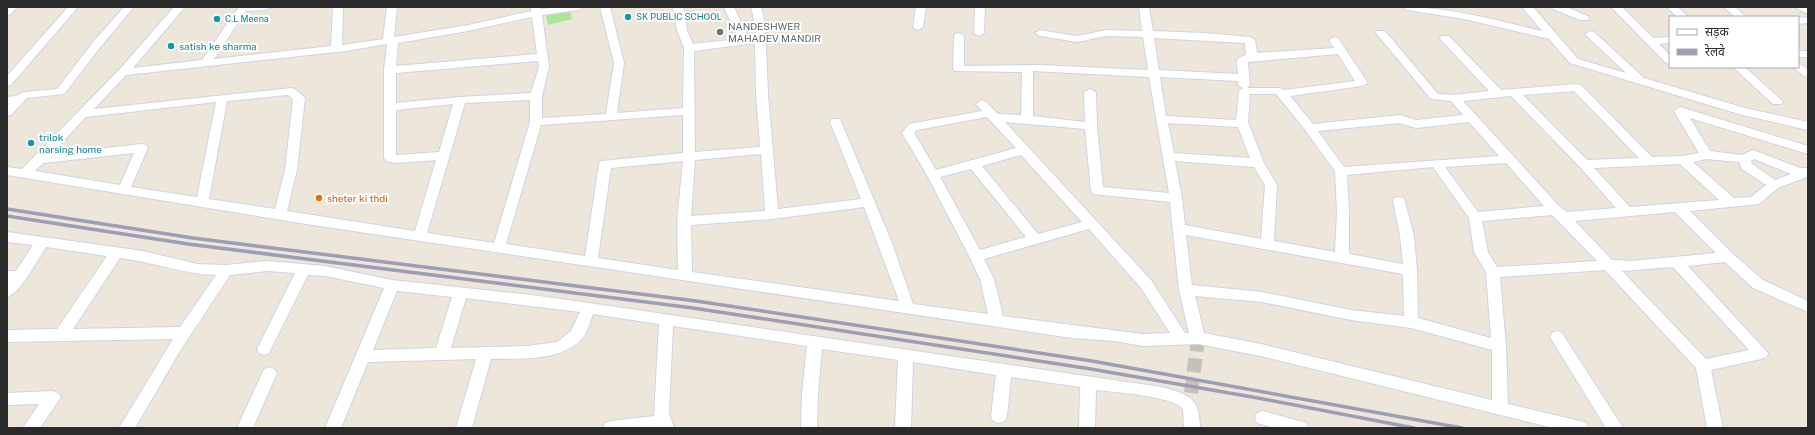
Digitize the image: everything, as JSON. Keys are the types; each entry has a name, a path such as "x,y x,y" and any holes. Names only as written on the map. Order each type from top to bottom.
{"street":[{"path":"7,12 12,7"},
{"path":"7,83 73,7"},
{"path":"7,112 13,99 24,95 60,92 98,43 129,7"},
{"path":"25,174 123,72 180,7"},
{"path":"207,61 244,8 266,7"},
{"path":"336,49 338,7"},
{"path":"392,7 390,158 396,159 445,155"},
{"path":"123,72 207,61 336,49 468,28 536,10 579,7"},
{"path":"605,7 610,22 619,63 611,117"},
{"path":"678,7 682,30 689,48 689,157 684,221 684,276"},
{"path":"729,7 744,40"},
{"path":"756,7 760,24 766,150 772,215"},
{"path":"918,27 921,7"},
{"path":"979,33 980,7"},
{"path":"1144,7 1161,119 1176,198 1186,290 1198,338"},
{"path":"1406,7 1480,20 1554,37"},
{"path":"1470,7 1480,20"},
{"path":"1527,7 1574,61 1744,111 1808,126"},
{"path":"1557,7 1584,18"},
{"path":"1616,7 1669,60"},
{"path":"1672,7 1682,16"},
{"path":"1729,7 1739,16"},
{"path":"1800,7 1808,11"},
{"path":"498,248 536,122 536,96 544,67 536,10"},
{"path":"1040,33 1082,39 1101,33 1204,36 1250,40 1252,57"},
{"path":"1381,33 1434,97 1454,98 1577,87 1649,161"},
{"path":"1590,34 1641,81"},
{"path":"959,36 960,69 1028,70 1041,68 1244,78"},
{"path":"1445,38 1498,94"},
{"path":"689,48 760,39"},
{"path":"1281,94 1362,83 1334,40"},
{"path":"1650,41 1669,40"},
{"path":"1268,244 1271,184 1258,163 1243,124 1245,91 1242,60 1252,57 1341,51"},
{"path":"390,70 542,57"},
{"path":"1799,67 1808,74"},
{"path":"1739,68 1776,102"},
{"path":"1027,119 1028,70"},
{"path":"81,114 291,91 299,98 295,123 291,170 280,214"},
{"path":"1245,91 1279,91 1310,128 1341,171 1343,212 1342,258"},
{"path":"1090,92 1091,126 1097,191 1176,198"},
{"path":"1514,93 1584,164 1626,211"},
{"path":"390,107 460,100 536,96"},
{"path":"202,202 222,98"},
{"path":"1454,98 1560,214 1703,366 1715,428"},
{"path":"420,235 445,155 460,100"},
{"path":"536,122 689,111"},
{"path":"1706,155 1680,111 1808,150"},
{"path":"989,112 1146,284 1180,337"},
{"path":"997,321 987,279 933,175 909,137 909,130 913,127 989,112 1027,119 1091,126"},
{"path":"1310,128 1400,119 1416,124 1472,118"},
{"path":"1161,119 1243,124"},
{"path":"836,122 908,308"},
{"path":"40,158 142,148 124,189"},
{"path":"590,262 605,164 766,150"},
{"path":"933,175 1024,150"},
{"path":"1584,164 1683,160 1706,155 1744,159 1753,154 1807,168"},
{"path":"1168,157 1258,163"},
{"path":"1341,171 1436,163 1510,159"},
{"path":"1744,159 1746,166 1774,186"},
{"path":"1683,160 1731,203"},
{"path":"1436,163 1475,217 1481,252 1493,272 1500,407"},
{"path":"974,164 1035,239"},
{"path":"1475,217 1626,211 1754,201 1774,186 1807,168"},
{"path":"7,171 590,262 997,321 1143,340 1180,337 1198,338 1261,350 1500,407 1580,428"},
{"path":"1399,201 1407,236 1410,270 1411,322"},
{"path":"684,221 772,215 868,202"},
{"path":"1678,207 1728,257 1758,284 1808,307"},
{"path":"976,256 1092,224"},
{"path":"1179,229 1410,270"},
{"path":"7,237 143,256 197,269 226,270 267,266 325,271 392,285 589,308 1161,393 1191,399 1192,428"},
{"path":"7,292 14,276 42,242"},
{"path":"61,335 116,253"},
{"path":"1493,272 1608,265 1632,266 1728,257"},
{"path":"1676,262 1761,353 1703,366"},
{"path":"264,349 304,269"},
{"path":"127,428 184,333 226,270"},
{"path":"333,428 392,285"},
{"path":"1186,290 1262,297 1351,314 1411,322 1498,346"},
{"path":"442,354 460,293"},
{"path":"363,356 527,352 561,348 577,335 589,308"},
{"path":"611,428 665,424 661,413 666,319"},
{"path":"7,336 184,333"},
{"path":"1557,337 1615,428"},
{"path":"809,428 810,393 815,341"},
{"path":"464,428 485,353"},
{"path":"903,428 906,356"},
{"path":"998,416 1004,370"},
{"path":"244,428 269,373"},
{"path":"1087,428 1088,383"},
{"path":"7,399 53,397 31,428"},
{"path":"1267,428 1263,418 1300,428"}],"green space":[{"path":"570,11 572,19 548,25 546,16"}],"tunnel":[{"path":"1191,393 1198,338"}],"railway":[{"path":"7,209 193,238 696,301 1092,361 1462,428"},
{"path":"7,216 188,244 693,308 1091,369 1258,398 1414,428"}],"place":[{"name":"SK PUBLIC SCHOOL","path":"628,17"},
{"name":"C.L Meena","path":"217,19"},
{"name":"NANDESHWER MAHADEV MANDIR","path":"720,32"},
{"name":"satish ke sharma","path":"171,46"},
{"name":"trilok narsing home","path":"31,143"},
{"name":"sheter ki thdi","path":"319,198"}]}
